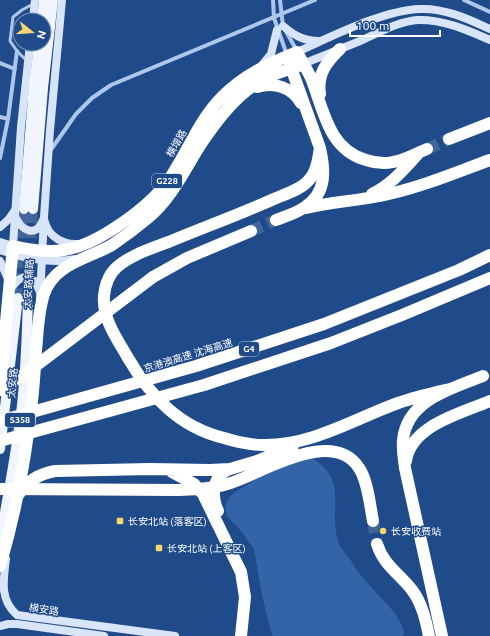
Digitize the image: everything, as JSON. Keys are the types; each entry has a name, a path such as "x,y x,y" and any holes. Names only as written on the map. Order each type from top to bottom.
{"highway":[{"path":"322,109 319,88 321,73 326,62 340,49"},
{"path":"292,54 303,64 311,78 331,130 338,142 348,152 359,158 372,162 383,163 394,162 424,150 387,185 362,199"},
{"path":"292,54 291,69 324,162 323,184 318,195 304,208"},
{"name":"横增路","path":"13,250 42,256 84,244 107,233 122,223 140,210 158,193 170,178 195,135 222,96 237,83 259,69 292,54"},
{"name":"G228","path":"39,312 45,292 54,278 72,263 112,245 148,218 166,200 178,184 203,141 232,103 248,89 264,79 303,64"},
{"path":"248,89 271,84 284,88 294,93 306,110"},
{"path":"449,139 490,123"},
{"path":"310,438 278,444 247,444 205,432 180,418 157,400 136,372 111,327 104,307 104,296 105,287 116,268 134,256 301,187 307,182 314,172 320,148"},
{"path":"276,220 304,208 320,204 362,199 400,192 490,160"},
{"path":"0,390 30,371 153,277 187,258 251,231"},
{"name":"太安路辅路","path":"0,387 19,295 13,250"},
{"name":"京港澳高速 沈海高速","path":"0,421 196,366 324,324 459,270 490,255"},
{"name":"G4","path":"0,441 204,385 331,343 402,316 490,278"},
{"name":"太安路辅路","path":"0,566 18,496 30,414 39,312"},
{"path":"248,636 250,604 248,578 240,555 216,508 214,499 215,484 222,472 257,461 399,402 450,389 483,376"},
{"path":"442,636 402,450 408,421 415,411 423,404 450,389"},
{"path":"405,468 407,456 411,446 423,431 433,425 490,401"},
{"path":"0,489 199,489 217,487 232,483 291,458 312,452 338,452 349,458 359,467 364,477 373,521"},
{"path":"18,496 24,487 35,478 41,474 55,471 230,469"},
{"path":"169,470 186,478 203,494 241,572 245,597 241,636"},
{"path":"377,544 384,561 414,592 421,607 429,636"}],"main road":[{"path":"44,217 39,227 36,229 29,230 20,225 43,88 54,0"},
{"name":"太安路辅路","path":"39,312 48,153 62,0"},
{"path":"35,12 38,1"},
{"path":"38,1 40,12"},
{"name":"横增路","path":"292,54 355,26 408,10 421,9 448,12 490,29"},
{"name":"G228","path":"303,64 360,41 401,22 418,20 450,24 466,29 490,40"},
{"path":"259,69 271,54 280,28 310,41 320,41"},
{"name":"太安路辅路","path":"13,250 22,211 21,127 29,52"},
{"path":"22,211 38,52"},
{"path":"0,227 22,211"},
{"path":"44,217 46,226 56,238 74,245 84,244"},
{"path":"0,242 13,250"},
{"path":"0,250 13,250"},
{"path":"42,256 65,261 83,257"},
{"path":"0,261 19,295"},
{"path":"19,295 18,280 25,277 35,282 40,292"},
{"name":"太安路","path":"0,449 19,295"},
{"name":"太安路","path":"0,540 12,479 22,404 25,368 19,295"},
{"name":"横安路","path":"14,514 2,590 3,601 10,610 17,615 30,618 175,636"},
{"name":"横安路","path":"0,626 17,624 104,636"}],"street":[{"path":"273,0 274,18 292,54"},
{"path":"280,0 280,28 292,54"},
{"path":"48,153 76,114 92,98 111,85 315,0"},
{"path":"464,0 490,12"},
{"path":"0,158 8,119 16,52"},
{"path":"0,63 15,69"},
{"path":"0,117 8,119"}],"lane":[{"path":"19,12 38,1"},
{"path":"12,25 10,41 12,44"},
{"path":"17,52 28,62"}],"shaded area":[{"path":"312,458 324,467 331,476 335,497 336,532 340,546 369,586 387,604 397,617 404,632 402,636 273,636 262,595 254,549 241,531 227,516 225,506 231,495 267,472 289,461"}],"tunnel":[{"path":"427,149 449,139"},
{"path":"18,298 24,209"},
{"path":"28,298 33,209"},
{"path":"251,231 276,220"},
{"path":"373,521 377,544"}],"place":[{"name":"长安北站 (落客区)","path":"120,521"},
{"name":"长安收费站","path":"383,531"},
{"name":"长安北站 (上客区)","path":"159,548"}]}
